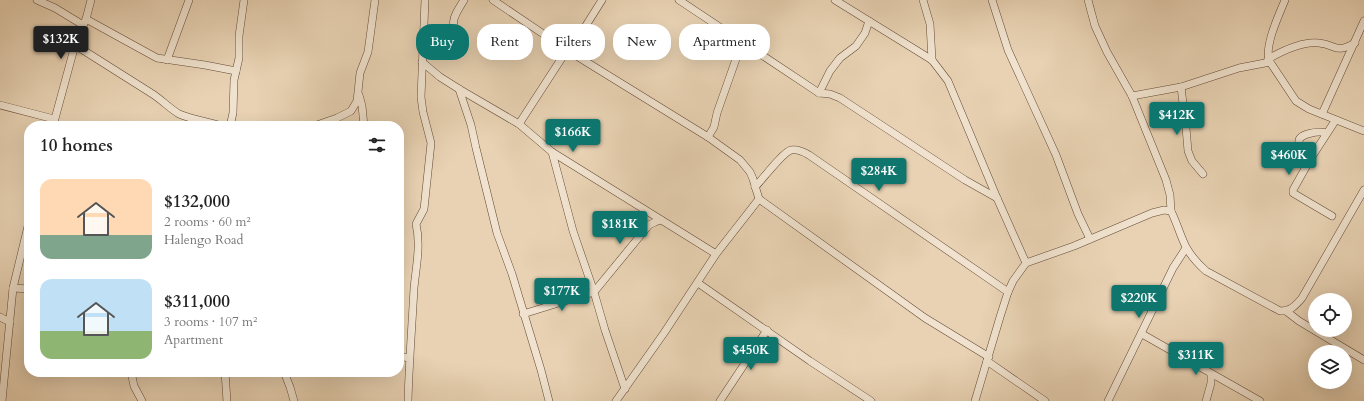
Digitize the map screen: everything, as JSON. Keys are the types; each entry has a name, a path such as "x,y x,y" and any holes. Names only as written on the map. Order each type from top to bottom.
{"street":[{"path":"37,0 152,56 167,60 236,71"},
{"path":"54,121 75,45 91,0"},
{"path":"167,60 189,0"},
{"path":"231,121 236,71 239,58 244,0"},
{"path":"328,121 351,111 358,102 360,73 368,52 375,0"},
{"path":"408,401 409,358 418,257 416,224 422,213 424,204 430,143 421,97 425,0"},
{"path":"453,24 453,20 464,0"},
{"path":"493,0 541,32"},
{"path":"587,24 602,0"},
{"path":"679,0 715,24"},
{"path":"835,0 932,60 948,82 1026,263"},
{"path":"923,0 930,24 932,60"},
{"path":"992,0 1008,50 1056,155 1078,214 1090,238"},
{"path":"1088,0 1095,26 1107,52 1132,96 1166,180 1170,195 1171,211 1177,221 1186,248 1206,271 1280,311 1286,311 1293,308 1302,298 1364,190"},
{"path":"1285,0 1269,46 1269,60 1296,101 1335,121 1364,131"},
{"path":"819,93 830,71 840,58 856,46 865,33 868,21"},
{"path":"1322,114 1364,21"},
{"path":"1132,96 1181,87 1269,60 1286,49 1311,43 1320,43 1337,49 1345,49 1355,43"},
{"path":"75,45 151,93 179,114 200,121"},
{"path":"519,124 561,60"},
{"path":"583,60 708,137 740,160 750,172 759,199 925,318 988,359 1045,401"},
{"path":"708,137 714,127 717,113 736,60"},
{"path":"769,60 819,93 830,94 840,98 966,180 997,198"},
{"path":"422,62 440,77 458,89 519,124 552,152 716,254"},
{"path":"1181,87 1188,151 1192,161 1203,174"},
{"path":"458,89 471,125 498,233 512,274 549,401"},
{"path":"359,95 364,121"},
{"path":"0,105 47,121"},
{"path":"1332,216 1293,193 1293,190 1296,182 1335,121"},
{"path":"1311,158 1299,143 1299,140 1302,136 1313,133 1326,133"},
{"path":"755,187 787,152 796,150 803,152 1008,292"},
{"path":"552,152 573,231 625,389"},
{"path":"616,401 698,283 716,254 759,199"},
{"path":"975,401 1008,292 1026,263 1152,213 1164,210 1171,211"},
{"path":"524,314 594,292 649,225 661,220"},
{"path":"2,401 3,362 10,322 13,288 24,243"},
{"path":"1108,401 1173,268 1186,248"},
{"path":"698,283 810,361 871,401"},
{"path":"13,288 24,289"},
{"path":"1286,311 1298,321 1364,360"},
{"path":"0,317 10,322"},
{"path":"720,401 767,330"},
{"path":"1142,334 1260,401"},
{"path":"404,357 409,358"},
{"path":"1206,401 1211,383 1211,374"},
{"path":"132,377 134,386 142,401"},
{"path":"225,377 225,401"},
{"path":"286,377 294,401"}]}
